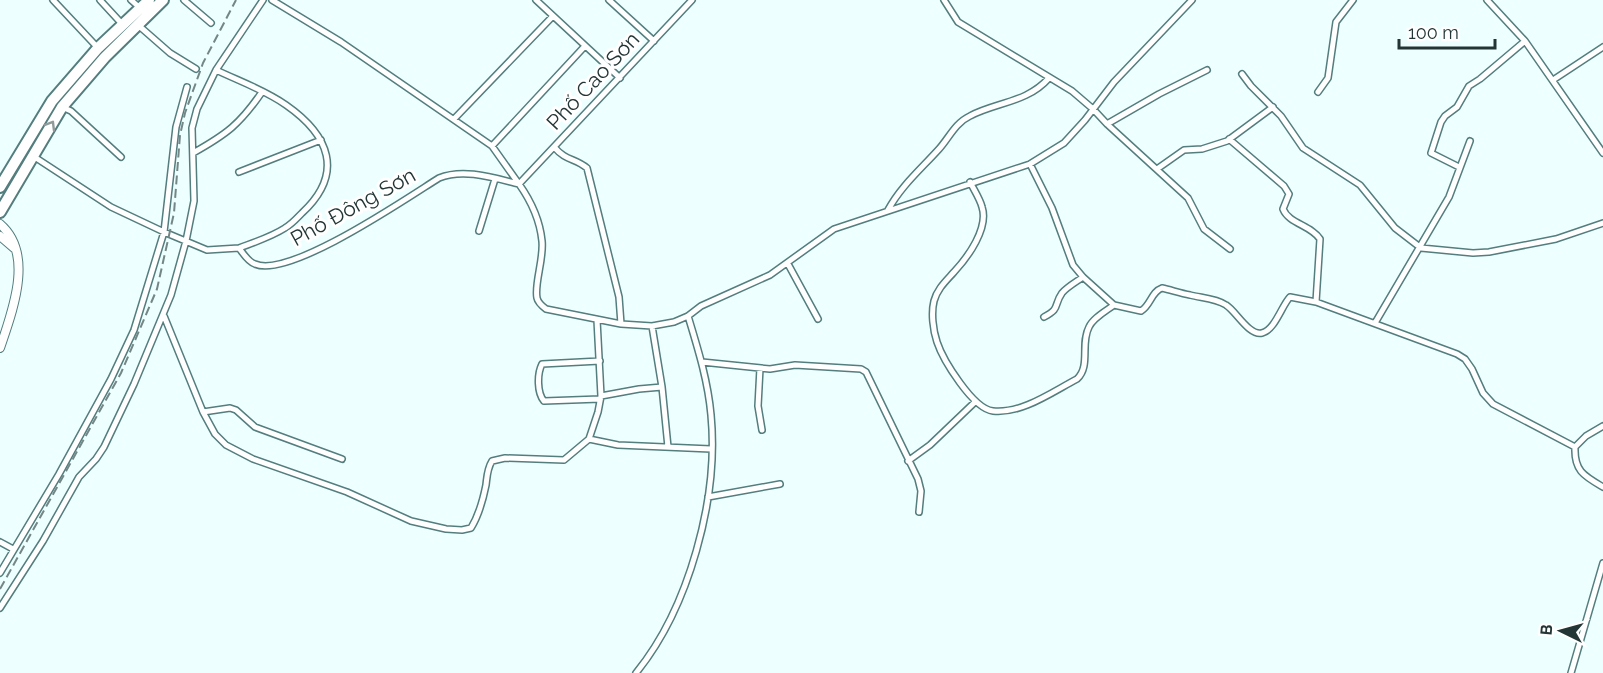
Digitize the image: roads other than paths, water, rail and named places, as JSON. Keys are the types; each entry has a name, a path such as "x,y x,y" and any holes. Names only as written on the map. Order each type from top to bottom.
{"highway":[{"path":"0,187 52,101 98,48 149,0"},
{"path":"0,212 62,107 105,57 163,0"}],"street":[{"path":"53,0 98,48"},
{"path":"100,0 123,25"},
{"path":"131,0 140,8"},
{"path":"184,0 211,23"},
{"path":"0,608 43,541 79,477 104,447 164,316 186,241 194,201 192,128 197,109 216,69 263,0"},
{"path":"272,0 341,42 492,146 528,198 541,234 542,261 537,291 540,305 546,309 597,320 652,326 668,324 688,316 701,306 753,284 788,264 834,229 970,182 1030,164 1064,143 1121,74 1192,0"},
{"path":"536,0 620,78"},
{"path":"609,0 654,41"},
{"path":"679,0 685,6"},
{"name":"Phố Cao Sơn","path":"519,184 692,0"},
{"path":"944,0 958,22 1072,91 1093,108 1107,124 1188,198 1204,229 1230,249"},
{"path":"1318,92 1328,78 1336,22 1353,0"},
{"path":"1487,0 1525,42 1603,153"},
{"path":"454,119 553,16"},
{"path":"138,24 170,53 196,69"},
{"path":"1459,167 1431,153 1441,122 1457,107 1471,84 1525,42"},
{"path":"492,146 585,46"},
{"path":"1553,80 1603,47"},
{"path":"33,156 111,207 207,250 239,248 268,237 287,226 313,203 327,181 328,161 321,140 303,118 285,104 216,69"},
{"path":"1107,124 1206,70"},
{"path":"1242,74 1286,121 1303,148 1360,185 1395,228 1421,248 1473,253 1489,252 1556,239 1603,223"},
{"path":"888,210 901,188 942,146 963,120 981,111 1019,99 1048,78"},
{"path":"0,573 59,474 120,360 143,306 164,232 176,127 187,87"},
{"path":"193,153 215,141 238,124 262,92"},
{"path":"62,107 71,111 121,157"},
{"path":"1157,169 1184,150 1202,149 1229,139 1273,107"},
{"path":"1229,139 1284,186 1288,194 1283,209 1285,214 1312,230 1320,239 1316,302"},
{"path":"239,172 321,140"},
{"path":"1375,323 1449,197 1470,141"},
{"path":"554,147 566,158 580,162 587,168 619,297 621,324"},
{"path":"1030,164 1052,208 1073,265 1083,277 1114,304 1136,312 1141,311 1156,290 1162,288 1226,305 1251,330 1263,333 1281,313 1290,297 1316,302 1457,354 1472,369 1483,393 1493,404 1575,447"},
{"name":"Phố Đông Sơn","path":"239,248 254,264 276,264 317,249 362,226 439,178 448,175 461,174 519,184"},
{"path":"479,231 495,179"},
{"path":"970,182 982,207 984,219 980,231 959,267 939,288 933,303 933,320 937,341 944,357 975,402 992,411 1014,409 1026,406 1077,379 1084,367 1085,340 1090,325 1114,304"},
{"path":"0,224 11,236 18,268 16,293 0,348"},
{"path":"0,236 15,249"},
{"path":"788,264 818,319"},
{"path":"1044,317 1057,308 1060,296 1083,277"},
{"path":"164,316 203,412 220,440 253,459 347,492 411,520 462,530 471,528 477,518 492,461 505,458 564,460 589,439 600,398 597,320"},
{"path":"636,673 661,639 691,571 708,497 711,413 702,362 688,316"},
{"path":"652,326 662,387 668,447"},
{"path":"600,361 542,364 539,377 541,398 544,401 600,398 639,389 662,387"},
{"path":"702,362 777,369 795,365 861,369 866,372 918,480 921,491 919,512"},
{"path":"760,368 758,406 762,430"},
{"path":"908,461 930,445 975,402"},
{"path":"203,412 230,408 236,410 255,426 342,459"},
{"path":"1603,426 1586,436 1575,447 1575,456 1580,471 1585,477 1603,487"},
{"path":"589,439 618,445 711,449"},
{"path":"708,497 780,484"},
{"path":"0,542 14,549"},
{"path":"1571,673 1603,563"}],"railway":[{"path":"0,589 121,373 157,289 174,213 180,135 185,113 203,63 236,0"}]}
